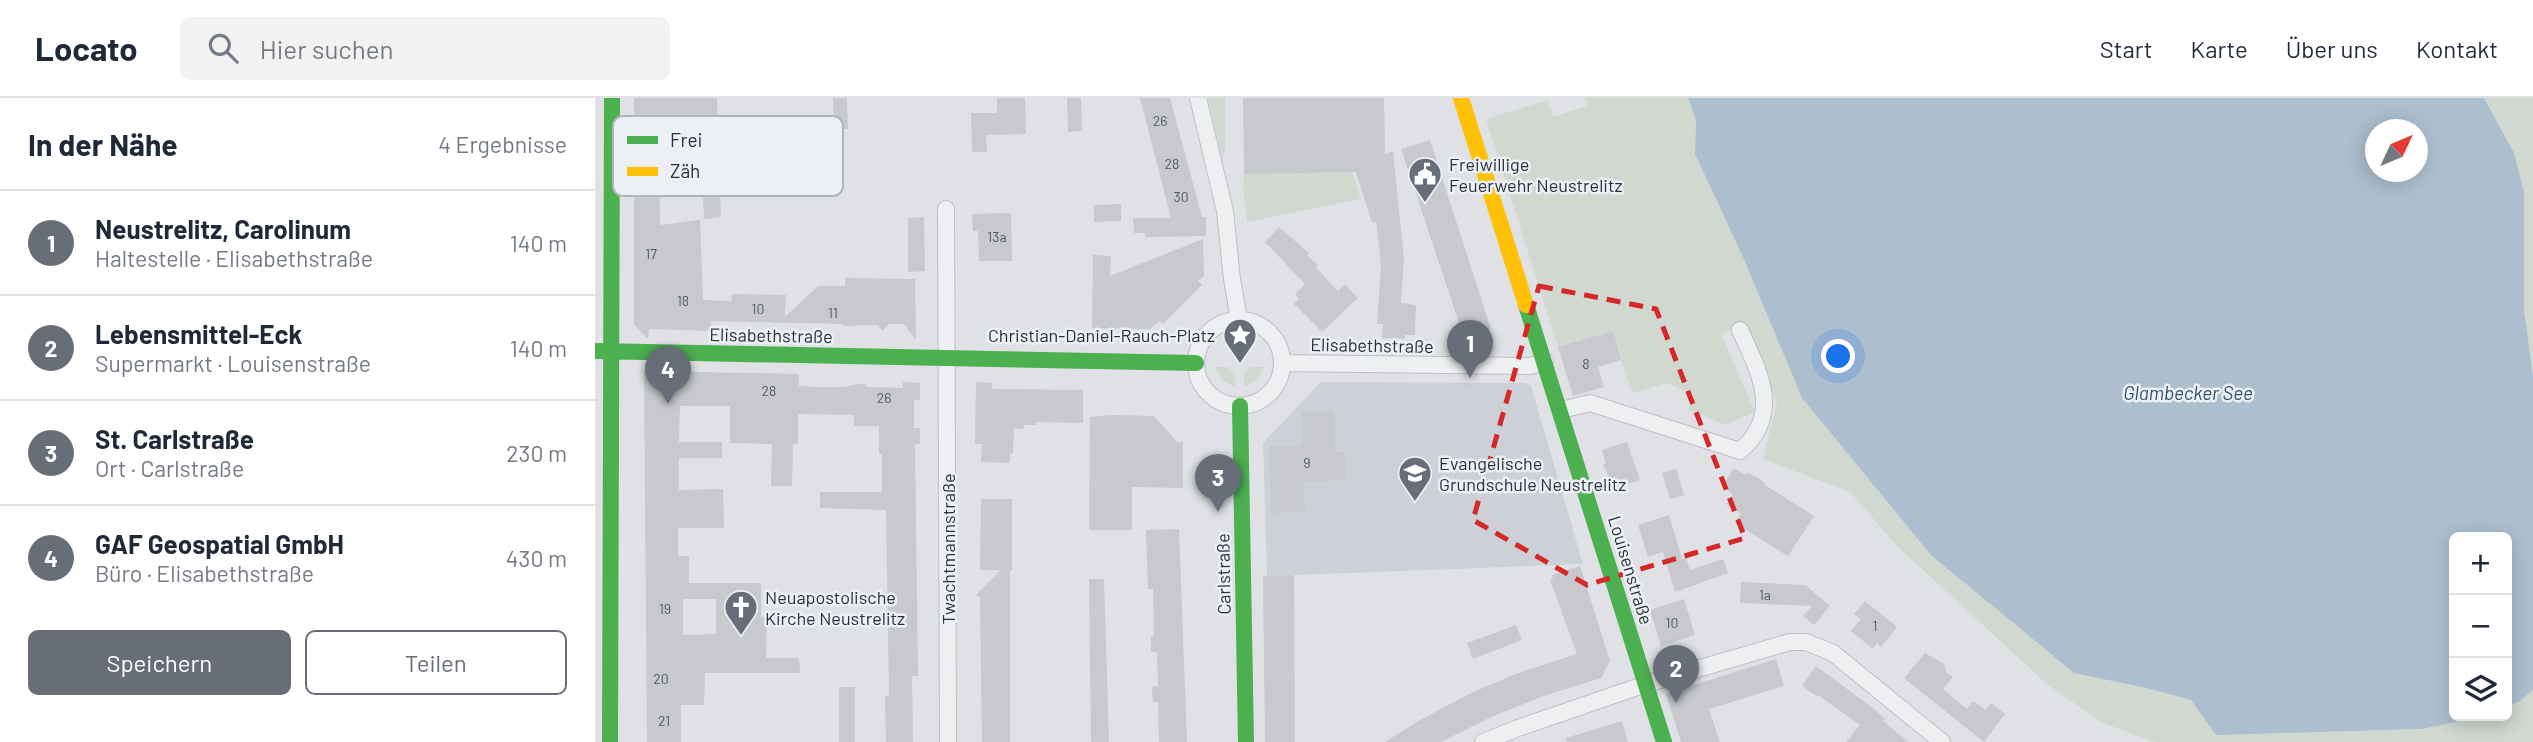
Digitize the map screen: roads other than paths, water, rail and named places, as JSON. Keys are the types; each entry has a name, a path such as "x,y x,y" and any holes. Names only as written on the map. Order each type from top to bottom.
{"street":[{"path":"610,742 603,630 612,352 612,98"},
{"path":"1198,98 1225,211 1239,320"},
{"name":"Louisenstraße","path":"1461,98 1664,742"},
{"path":"946,209 947,356"},
{"path":"1239,320 1264,328 1274,338 1282,363 1280,376 1265,398 1240,406 1226,404 1214,398 1198,377 1196,363 1198,350 1213,328 1239,320"},
{"path":"1561,410 1590,403 1740,451 1753,439 1762,421 1765,403 1758,371 1740,330"},
{"name":"Elisabethstraße","path":"595,351 1196,363"},
{"name":"Twachtmannstraße","path":"947,356 948,742"},
{"name":"Elisabethstraße","path":"1282,363 1531,366 1545,361"},
{"name":"Carlstraße","path":"1240,406 1246,742"},
{"path":"1483,742 1646,684 1790,642 1806,642 1826,649 1846,662 1942,742"}],"water":[{"name":"Glambecker See","path":"1688,98 2484,98 2514,153 2524,192 2524,309 2533,375 2533,690 2512,704 2512,532 2449,532 2449,721 2460,721 2422,729 2216,735 2191,700 2074,673 1931,555 1802,398 1743,257 1695,154 1696,121"}],"place":[{"name":"Freiwillige Feuerwehr Neustrelitz","path":"1425,204"},
{"name":"Christian-Daniel-Rauch-Platz","path":"1240,365"},
{"name":"Neustrelitz, Carolinum","path":"1470,378"},
{"name":"GAF Geospatial GmbH","path":"668,404"},
{"name":"Evangelische Grundschule Neustrelitz","path":"1415,503"},
{"name":"St. Carlstraße","path":"1218,512"},
{"name":"Neuapostolische Kirche Neustrelitz","path":"741,637"},
{"name":"Lebensmittel-Eck","path":"1676,703"}]}
